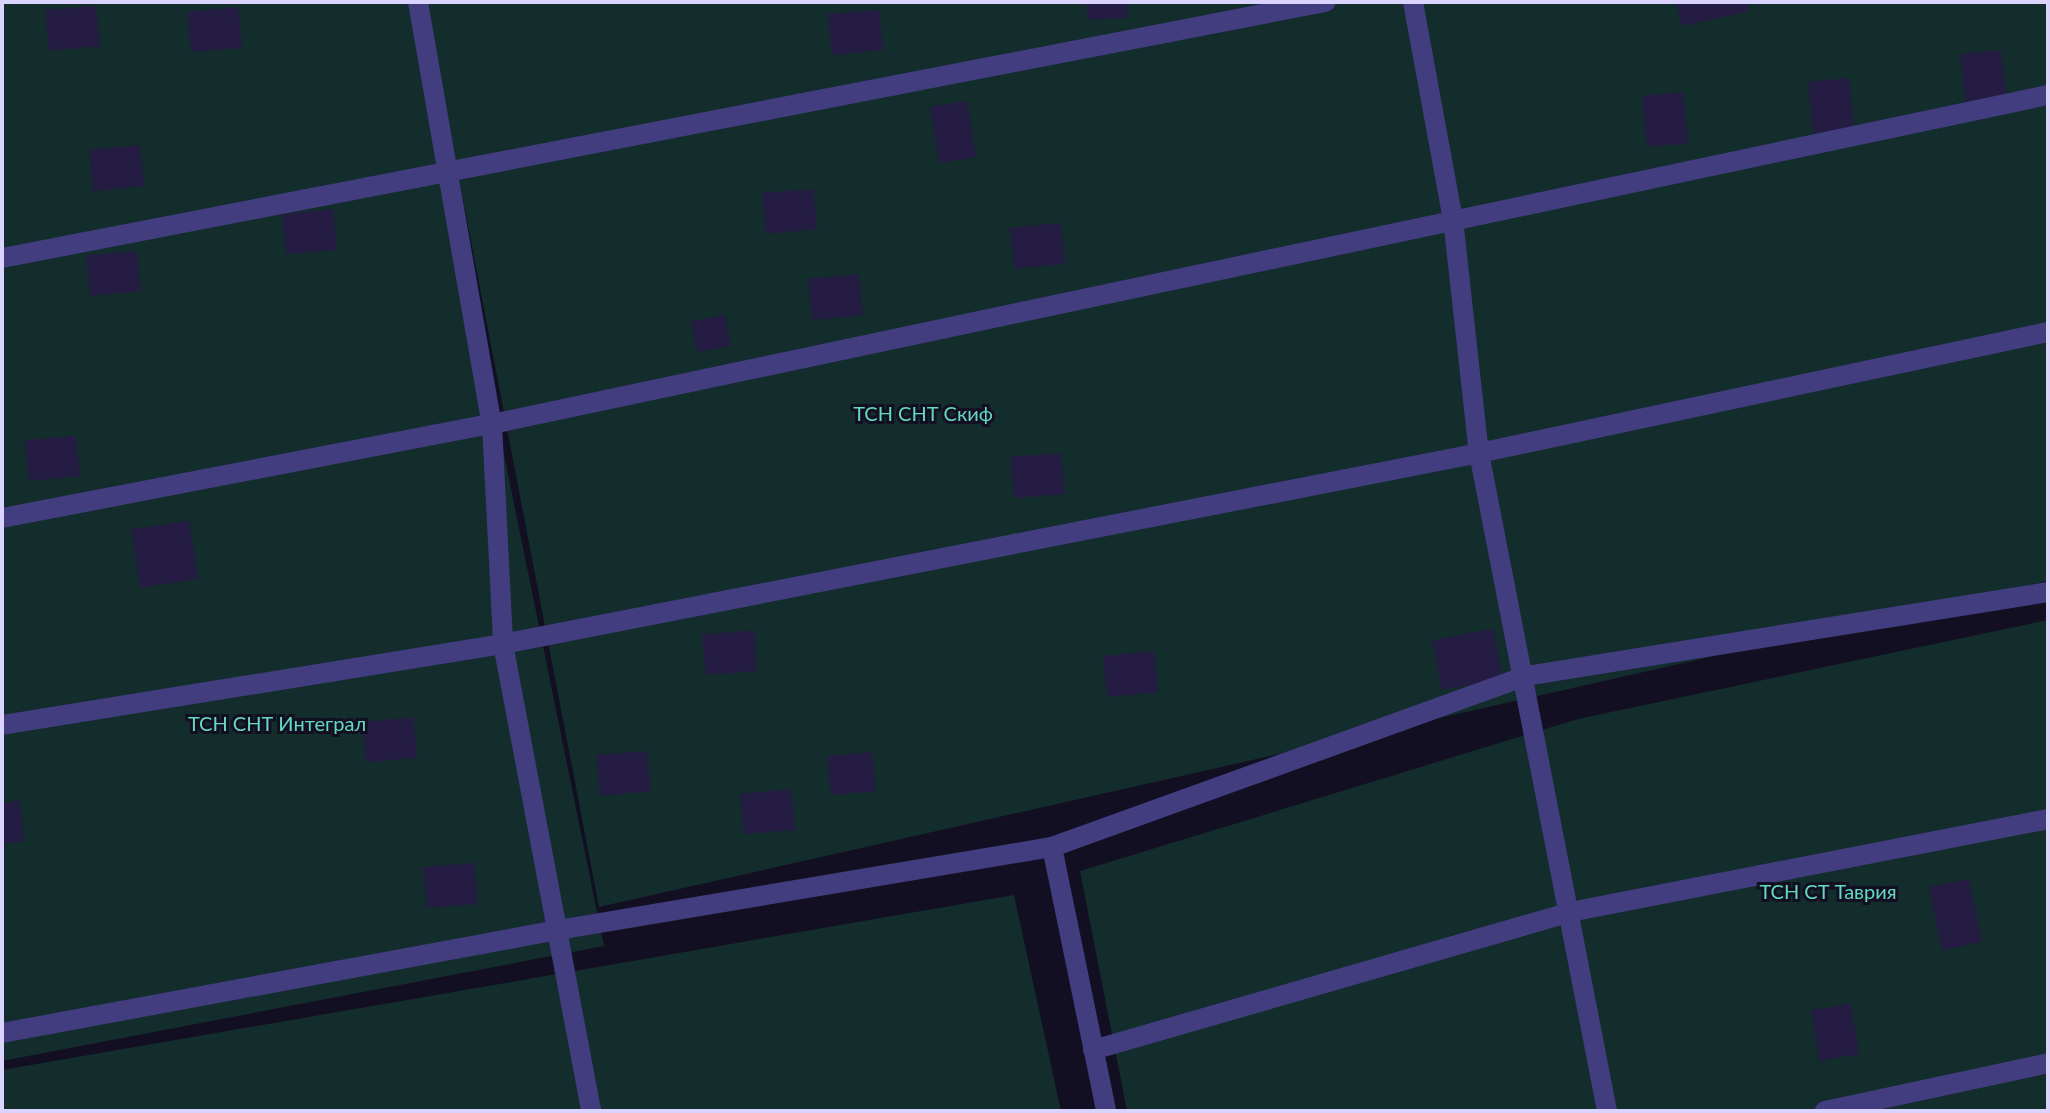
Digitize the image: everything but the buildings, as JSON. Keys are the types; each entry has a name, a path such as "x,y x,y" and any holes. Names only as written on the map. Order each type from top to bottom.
{"street":[{"path":"418,2 492,424 503,644 591,1111"},
{"path":"2,258 447,169 1325,2"},
{"path":"1413,2 1453,219 1479,453 1526,676 1607,1111"},
{"path":"2,518 492,424 2048,95"},
{"path":"2,725 503,644 1479,453 2048,332"},
{"path":"2,1033 558,930 1052,847 1526,676 2048,592"},
{"path":"1093,1050 1570,912 2048,819"},
{"path":"1052,847 1106,1111"},
{"path":"1825,1111 2048,1063"}],"green space":[{"name":"ТСН СНТ Интеграл","path":"2,2 412,2 604,946 2,1061"},
{"name":"ТСН СНТ Скиф","path":"425,2 2048,2 2048,581 599,907"},
{"name":"ТСН СТ Таврия","path":"2048,620 2048,1111 1127,1111 1080,871 1578,719"},
{"path":"1014,895 1061,1111 2,1111 2,1070"}]}
